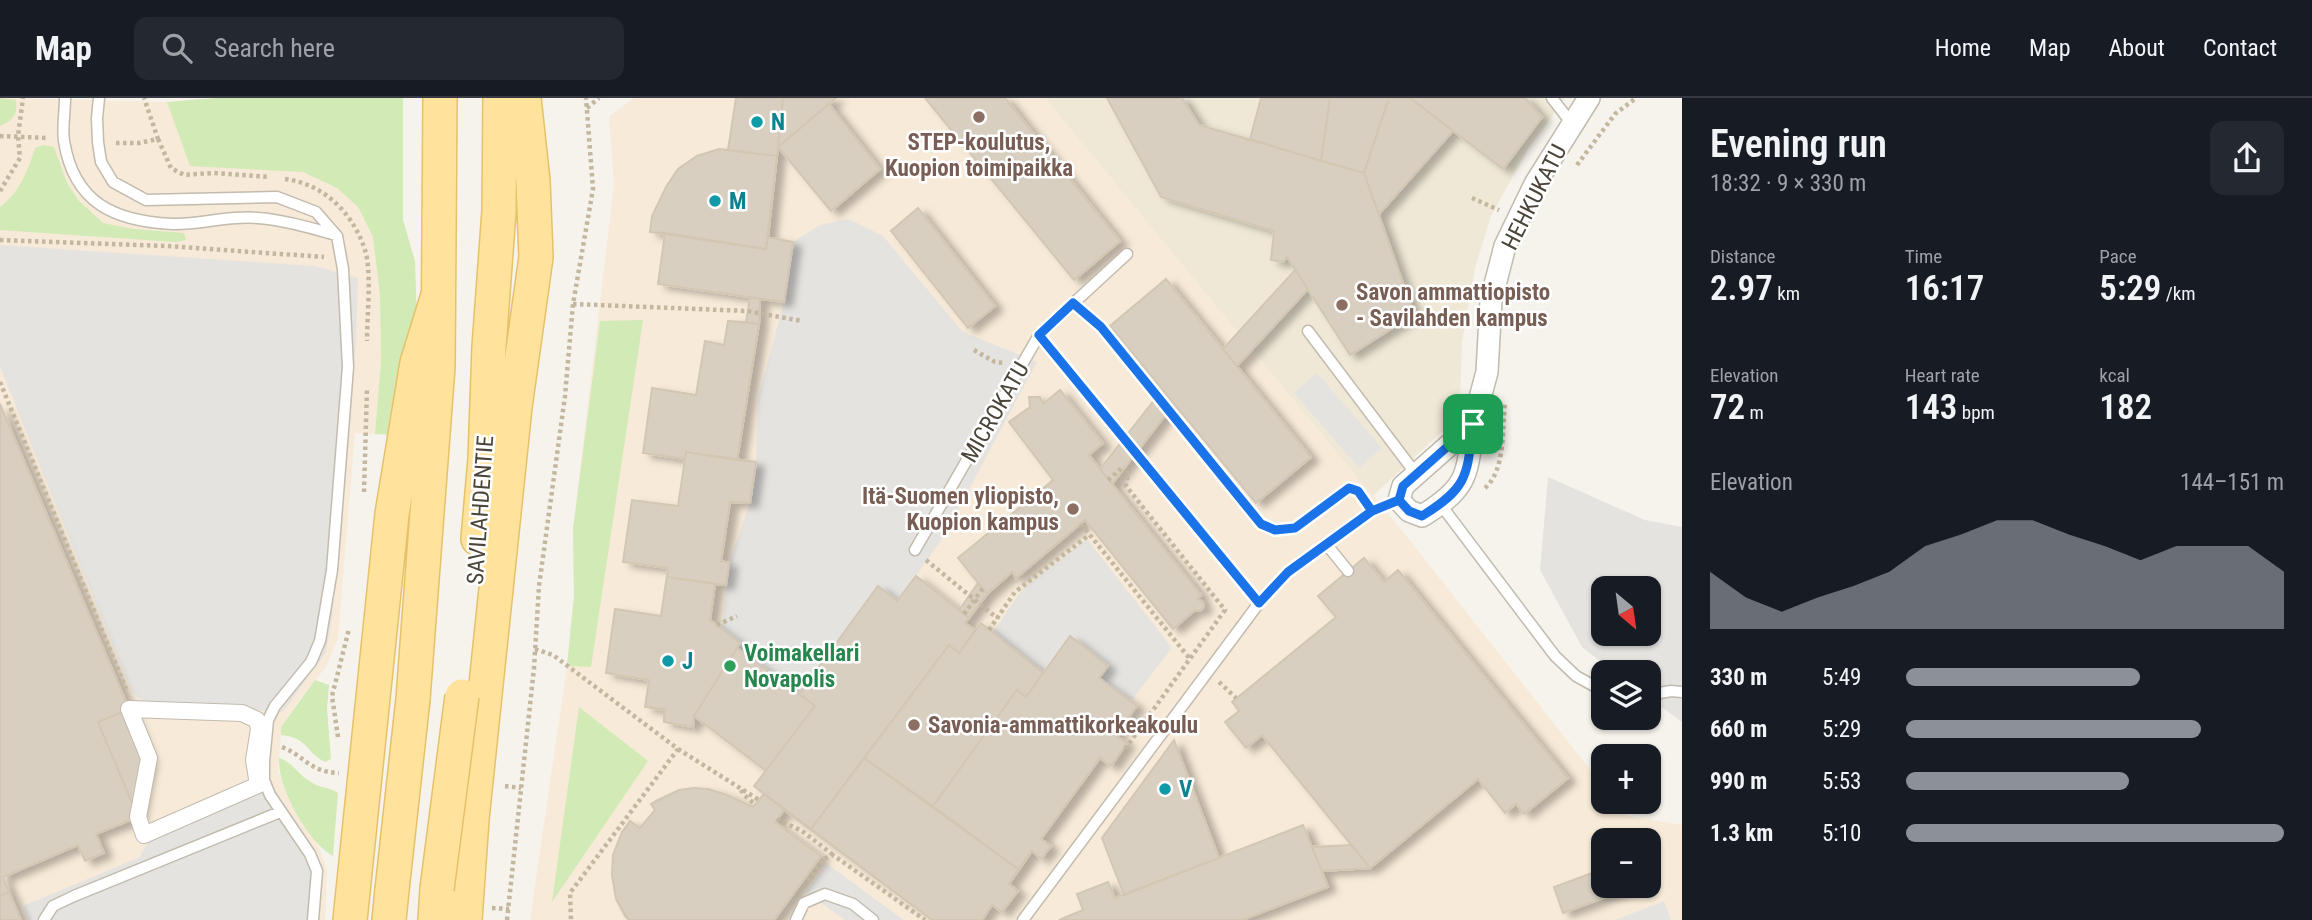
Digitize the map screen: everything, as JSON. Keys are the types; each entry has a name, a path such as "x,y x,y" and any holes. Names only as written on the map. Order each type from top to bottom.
{"main road":[{"path":"391,905 412,699 438,367 440,98"},
{"name":"SAVILAHDENTIE","path":"436,904 462,696 485,459 489,347 499,211 500,98"},
{"path":"465,920 474,795 513,420 536,257 533,181 524,98"},
{"path":"351,920 392,514 416,363 438,295"}],"street":[{"name":"HEHKUKATU","path":"1441,505 1454,494 1467,470 1473,424 1487,372 1491,300 1505,246 1535,184 1589,98"},
{"path":"1441,505 1422,516 1409,511 1399,500 1403,486 1473,424"},
{"path":"129,709 135,709 242,713 257,720 259,729 254,760 258,785 144,835 138,817 149,758 129,709"}],"lane":[{"path":"65,98 64,140 73,171 91,200 120,217 172,224 256,218 292,223 337,236"},
{"path":"99,98 98,142 101,162 113,182 146,200 277,197 316,212 337,236 341,258 348,367 332,570 320,641 311,662 275,706 268,720 265,745 264,780 280,813 310,854 317,871 313,920"},
{"path":"1552,98 1572,124"},
{"path":"1039,335 1127,254"},
{"path":"1308,331 1416,474"},
{"name":"MICROKATU","path":"915,550 1039,335 1259,603"},
{"path":"1023,920 1259,603 1288,572 1372,511 1399,500"},
{"path":"1441,505 1556,656 1576,676 1591,684"},
{"path":"1327,545 1348,571"},
{"path":"1661,694 1682,692"},
{"path":"44,920 53,906 64,901 280,813"},
{"path":"796,920 804,903 825,894 853,904 873,920"}],"path":[{"path":"0,191 20,158 18,136 23,98"},
{"path":"507,920 539,586 565,396 573,304 593,189 586,98"},
{"path":"587,108 599,98"},
{"path":"0,135 18,136"},
{"path":"0,240 167,246 341,258 367,263"},
{"path":"1073,303 1101,327 1261,524 1275,530 1295,528 1349,488 1358,491 1372,511"},
{"path":"573,304 747,311 802,321"},
{"path":"974,350 995,362 1023,364"},
{"path":"0,382 135,709"},
{"path":"1119,459 1129,472 1126,486 1224,610"},
{"path":"1108,480 1124,467"},
{"path":"1080,524 1190,659"},
{"path":"989,629 1015,592 1089,535"},
{"path":"915,550 997,618"},
{"path":"964,614 983,589"},
{"path":"717,625 737,616"},
{"path":"535,649 552,654 678,749 740,788 757,802"},
{"path":"265,745 284,747 309,766 327,773 346,773"},
{"path":"571,920 570,893 678,749"},
{"path":"778,819 802,831 925,920"},
{"path":"803,889 824,859 833,855"}],"shaded area":[{"path":"0,98 167,102 217,98 303,172 338,188 358,207 373,237 380,296 381,361 375,434 355,433 338,638 326,667 281,727 278,770 287,794 320,849 327,870 325,920 0,920"},
{"path":"633,98 1045,98 1404,533 1591,771 1591,814 1625,814 1682,825 1682,920 530,920 567,666 574,596 573,529 614,184 609,117"},
{"name":"Savon ammattiopisto - Savilahden kampus","path":"1045,98 1565,98 1527,151 1491,216 1475,268 1462,342 1460,398 1450,424 1373,496"},
{"path":"849,219 883,236 963,332 1037,362 944,536 916,576 897,601 877,586 799,694 737,648 740,643 722,629 729,563 750,503 756,462 758,398 784,302 793,242 820,225"},
{"path":"0,245 315,266 358,278 356,344 332,618 326,652 283,712 146,704 132,692 0,367"},
{"path":"1317,373 1382,448 1359,468 1294,393"},
{"path":"1548,477 1645,520 1682,527 1682,722 1661,707 1661,660 1599,660 1582,647 1540,570"},
{"path":"1087,539 1172,648 1131,701 1099,678 1108,665 1070,636 1043,673 993,632 1021,591"},
{"path":"273,787 311,846 318,920 28,920 23,906 140,857 154,831 245,791"},
{"path":"827,864 904,920 845,920 806,892"},
{"path":"1664,901 1671,920 1615,920"}],"green space":[{"path":"0,98 16,100 16,109 14,116 0,126"},
{"path":"217,98 403,98 403,220 415,261 417,323 395,435 375,434 381,361 380,296 373,237 358,207 337,188 303,172 190,166 167,102"},
{"path":"43,145 54,147 67,183 79,201 103,223 133,229 184,233 186,240 175,242 0,230 0,207 22,181 35,148"},
{"path":"643,320 591,667 567,666 574,596 573,529 600,321"},
{"path":"315,680 329,685 327,709 331,759 325,762 302,742 281,735 281,727"},
{"path":"579,707 648,761 552,902"},
{"path":"279,758 311,782 338,793 333,856 314,839 296,813 283,783"}],"building":[{"path":"736,98 836,98 829,104 880,169 831,211 778,147 768,237 793,242 784,302 760,299 759,324 737,460 756,462 750,503 730,502 721,561 729,563 726,585 715,584 710,620 740,643 737,648 799,694 878,586 897,601 916,576 959,610 978,583 958,558 1053,480 1009,422 1030,407 1029,397 1040,397 1043,404 1060,390 1103,443 1089,455 1201,595 1198,599 1203,602 1204,607 1200,611 1195,610 1173,629 1085,520 1016,578 1012,572 987,594 965,623 975,630 959,653 949,645 864,758 933,806 1017,690 1026,697 1070,636 1108,666 1099,678 1137,706 1115,735 1127,743 1111,766 1100,758 1041,839 1051,846 1041,859 1032,851 1009,884 1018,891 1002,912 992,905 982,920 932,920 784,810 775,822 821,856 774,920 629,920 616,899 612,875 613,855 622,832 630,821 640,828 655,810 651,804 679,790 694,788 727,795 753,807 764,794 754,786 766,771 694,716 693,727 664,722 664,710 645,707 649,680 606,673 615,609 661,616 668,568 623,562 632,500 678,506 685,459 643,453 652,388 696,395 705,341 724,345 728,321 746,322 750,297 658,284 665,233 650,232 652,216 678,169 697,156 719,149 728,150"},
{"name":"N","path":"736,98 783,98 777,156 728,150"},
{"path":"783,98 836,98 778,147"},
{"path":"925,98 1005,98 1120,241 1074,280"},
{"path":"1107,98 1182,98 1199,125 1364,173 1414,314 1350,355 1287,257 1283,262 1271,260 1274,231 1161,197"},
{"path":"1261,98 1330,98 1321,161 1250,139"},
{"path":"1330,98 1389,98 1364,173 1321,161"},
{"path":"1389,98 1410,98 1453,131 1379,214 1364,173"},
{"path":"1410,98 1525,98 1542,117 1503,169"},
{"path":"829,104 880,169 831,211 778,147"},
{"name":"M","path":"719,149 777,156 766,249 650,232 652,216 678,169 697,156"},
{"path":"918,208 995,306 968,328 891,231"},
{"path":"665,233 766,249 768,237 793,242 784,302 658,284"},
{"path":"1295,270 1308,289 1237,366 1223,349"},
{"path":"1166,279 1311,457 1256,503 1110,326"},
{"path":"750,297 760,299 759,324 746,322"},
{"path":"728,321 759,324 737,460 686,452 685,459 643,453 652,388 696,395 705,341 724,345"},
{"path":"1162,390 1174,404 1112,484 1100,469"},
{"path":"0,404 129,709 98,722 138,817 96,834 104,853 85,861 78,845 3,877 9,892 0,896"},
{"path":"686,452 756,462 750,503 730,502 721,561 729,563 726,585 667,577 668,568 623,562 632,500 678,506"},
{"path":"1364,558 1384,582 1398,570 1568,778 1524,814 1516,804 1505,813 1478,779 1370,868 1262,735 1246,748 1225,722 1239,711 1232,702 1336,617 1318,596"},
{"path":"916,576 969,618 965,623 975,630 959,653 949,645 811,829 754,786 815,706 799,694 878,586 897,601"},
{"name":"J","path":"667,577 715,584 710,620 740,643 694,716 693,727 664,722 665,709 645,707 649,680 606,673 615,609 661,616"},
{"path":"978,583 987,594 969,618 959,610"},
{"path":"981,623 1043,673 1026,697 1017,690 933,806 864,758 949,645 959,653"},
{"path":"1070,636 1108,666 1099,678 1137,706 1115,735 1127,743 1111,766 1100,758 1041,839 1051,846 1041,859 1032,851 1018,869 933,806 1017,690 1026,697"},
{"path":"129,709 149,758 138,817 98,722"},
{"name":"V","path":"1174,740 1219,858 1124,895 1102,838"},
{"path":"864,758 1018,869 1009,884 1018,891 1002,912 992,905 982,920 932,920 811,829"},
{"path":"694,788 727,795 753,807 764,794 784,810 775,822 821,856 774,920 629,920 625,916 616,899 612,875 613,855 622,832 630,821 640,828 655,810 651,804 679,790"},
{"path":"1303,825 1328,887 1242,920 1059,920 1083,910 1077,894 1108,882 1115,898"},
{"path":"1352,845 1370,868 1322,871 1312,847"},
{"path":"1591,873 1591,898 1604,898 1563,913 1554,887"},
{"path":"9,892 21,920 0,920 0,896"}],"place":[{"name":"STEP-koulutus, Kuopion toimipaikka","path":"979,117"},
{"name":"N","path":"757,122"},
{"name":"M","path":"715,201"},
{"name":"Savon ammattiopisto - Savilahden kampus","path":"1342,305"},
{"name":"Itä-Suomen yliopisto, Kuopion kampus","path":"1073,509"},
{"name":"J","path":"668,661"},
{"name":"Voimakellari Novapolis","path":"730,666"},
{"name":"Savonia-ammattikorkeakoulu","path":"914,725"},
{"name":"V","path":"1165,789"}],"route":[{"path":"1473,424 1403,486 1399,500 1372,511 1358,491 1349,488 1295,528 1275,530 1261,524 1101,327 1073,303 1039,335 1259,603 1288,572 1372,511 1399,500 1409,511 1422,516 1441,505 1462,483 1467,470 1473,424"}]}
